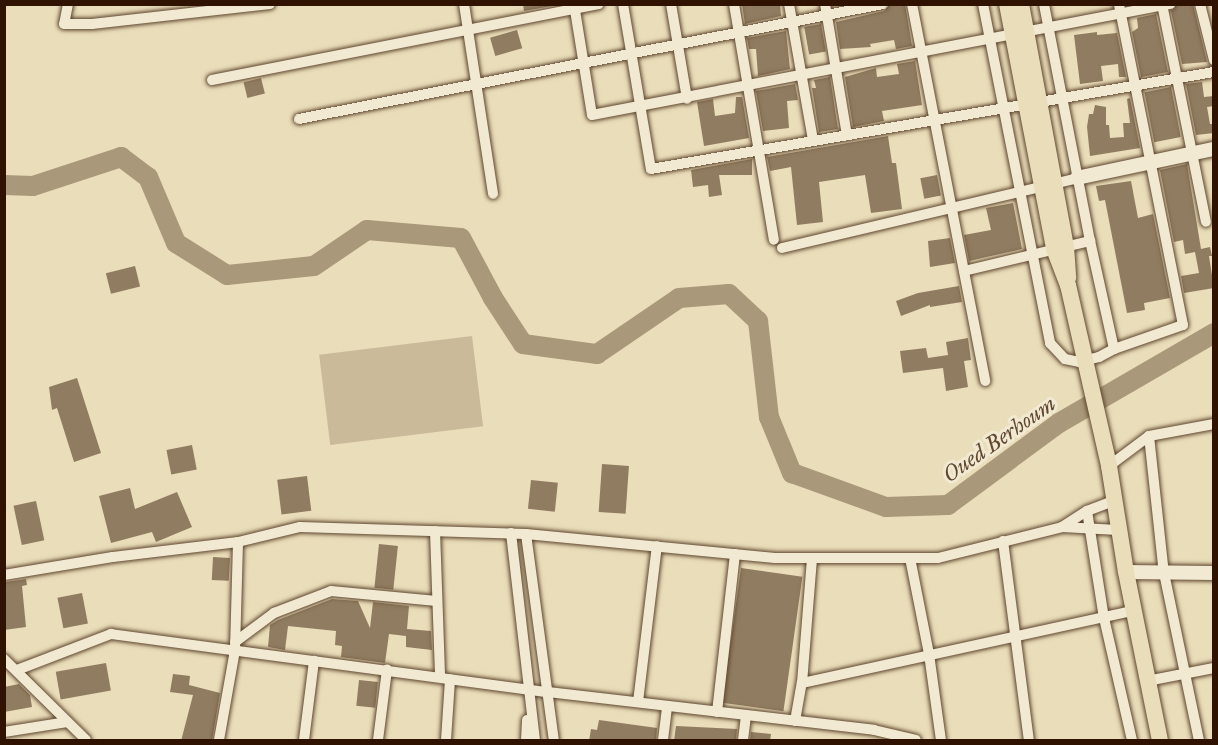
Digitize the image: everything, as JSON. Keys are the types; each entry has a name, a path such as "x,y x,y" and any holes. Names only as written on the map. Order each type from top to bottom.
{"main road":[{"path":"1007,4 1019,34 1060,248 1109,466 1125,572 1160,741"},
{"path":"1019,34 1021,4"}],"street":[{"path":"68,4 64,24 92,24 270,4"},
{"path":"464,4 493,194"},
{"path":"212,80 599,4"},
{"path":"623,4 651,169 1214,72"},
{"path":"671,4 687,99"},
{"path":"734,4 774,240"},
{"path":"789,4 813,140"},
{"path":"299,118 739,33 792,22 826,10 883,4"},
{"path":"912,4 985,381"},
{"path":"983,4 1050,342 1065,358 1086,361 1184,325 1120,9"},
{"path":"1044,4 1089,241 1114,349"},
{"path":"1200,4 1214,60"},
{"path":"575,7 592,115 687,99 990,40 1120,9 1165,5 1206,222"},
{"path":"826,10 847,135"},
{"path":"782,248 1077,177 1214,149"},
{"path":"964,271 1089,241"},
{"path":"1109,466 1149,436 1214,424"},
{"path":"1149,436 1164,573 1199,741"},
{"path":"4,575 113,556 238,542 300,527 511,533 735,554 812,558 938,558 1062,527 1087,511 1113,501"},
{"path":"1087,511 1104,618 1132,741"},
{"path":"1062,527 1118,530"},
{"path":"435,531 437,601 445,678 446,741"},
{"path":"511,533 535,741"},
{"path":"526,534 554,741"},
{"path":"1003,541 1029,741"},
{"path":"219,741 235,646 238,542"},
{"path":"638,702 657,546"},
{"path":"717,712 735,554"},
{"path":"795,721 802,683 812,558"},
{"path":"909,558 929,654 941,741"},
{"path":"1125,572 1214,573"},
{"path":"235,646 274,613 331,591 437,601"},
{"path":"802,683 1133,611"},
{"path":"17,670 111,634 235,646 314,661 795,721 874,736 916,741"},
{"path":"4,659 86,741"},
{"path":"304,741 314,661"},
{"path":"1147,681 1214,668"},
{"path":"378,741 387,670"},
{"path":"526,741 528,689"},
{"path":"663,741 667,706"},
{"path":"743,741 746,715"},
{"path":"4,732 67,722"}],"shaded area":[{"path":"472,336 483,426 330,445 319,355"}],"building":[{"path":"523,4 552,4 552,6 524,11"},
{"path":"742,4 780,4 781,16 745,24"},
{"path":"890,4 905,4 912,46 896,49 894,40 870,44 871,47 840,49 836,22 884,11"},
{"path":"1177,4 1193,4 1207,62 1182,64 1171,11"},
{"path":"1156,14 1168,72 1141,77 1132,32 1138,28 1137,18"},
{"path":"821,24 826,52 809,55 804,27"},
{"path":"517,30 522,48 495,56 490,38"},
{"path":"786,31 790,69 758,76 756,49 749,49 747,38"},
{"path":"1097,32 1097,35 1117,33 1126,77 1119,77 1118,64 1101,66 1103,81 1080,84 1074,35"},
{"path":"915,61 922,105 882,111 884,121 853,127 845,77 876,68 877,77 899,74 897,64"},
{"path":"830,77 838,129 819,132 812,88 816,88 814,80"},
{"path":"261,78 265,94 247,98 244,82"},
{"path":"1202,82 1204,97 1214,96 1214,106 1207,107 1210,124 1214,124 1214,133 1196,135 1186,84"},
{"path":"795,84 798,100 787,101 789,128 763,131 756,91"},
{"path":"1171,87 1181,137 1154,142 1144,92"},
{"path":"736,97 742,97 749,138 704,146 697,102 713,99 715,116 735,113"},
{"path":"1130,98 1140,148 1090,156 1087,127 1089,114 1093,114 1095,105 1106,107 1106,125 1109,125 1110,138 1124,137 1123,123 1130,123 1127,99"},
{"path":"888,136 892,163 896,163 902,209 871,213 865,175 819,182 823,222 797,225 791,167 770,171 767,157"},
{"path":"752,159 752,175 719,175 722,195 709,197 708,185 693,187 691,170"},
{"path":"1187,164 1201,249 1210,247 1212,256 1209,256 1214,288 1184,293 1181,276 1199,273 1195,252 1185,254 1183,240 1174,242 1160,170"},
{"path":"937,175 941,196 924,199 920,178"},
{"path":"1131,181 1138,218 1153,214 1170,298 1144,303 1145,310 1127,313 1105,200 1099,201 1096,186"},
{"path":"1013,203 1022,249 969,261 964,235 991,230 986,208"},
{"path":"950,238 955,263 930,267 928,241"},
{"path":"135,266 140,286 111,294 106,273"},
{"path":"959,286 962,302 930,307 930,305 901,316 896,301 918,293"},
{"path":"968,338 971,360 964,361 968,387 946,391 943,368 903,373 900,351 926,348 928,358 948,355 946,342"},
{"path":"77,378 101,453 74,462 57,408 52,410 49,387"},
{"path":"192,445 197,470 171,475 166,450"},
{"path":"602,464 629,466 626,514 599,512"},
{"path":"307,476 311,511 281,514 277,480"},
{"path":"531,480 558,483 555,512 528,509"},
{"path":"130,488 135,509 177,492 192,527 156,542 152,532 111,543 99,496"},
{"path":"36,501 44,540 22,545 14,506"},
{"path":"379,544 398,546 393,590 374,588"},
{"path":"213,557 230,558 229,581 212,580"},
{"path":"741,568 802,577 783,711 722,703"},
{"path":"26,579 27,585 22,586 26,627 4,630 6,582"},
{"path":"82,593 88,623 63,628 57,598"},
{"path":"332,599 358,601 370,628 373,602 409,606 407,629 431,631 432,650 406,647 406,636 389,634 385,663 341,657 342,646 335,645 336,631 288,626 285,650 268,647 270,625"},
{"path":"106,663 111,691 61,699 56,672"},
{"path":"173,674 190,676 189,685 220,693 212,741 181,741 193,695 170,692"},
{"path":"359,680 378,682 375,708 356,706"},
{"path":"19,684 30,695 32,707 4,712 4,687"},
{"path":"599,720 657,728 656,741 589,741 591,729 597,730"},
{"path":"676,726 737,729 736,741 674,741"},
{"path":"751,732 771,734 770,741 750,741"}],"waterway":[{"name":"Oued Berhoum","path":"4,185 33,186 121,157 148,177 176,243 227,275 314,266 367,230 461,238 493,298 523,344 597,354 679,298 729,294 758,321 769,417 792,473 886,507 948,505 1059,423 1214,333"}]}
